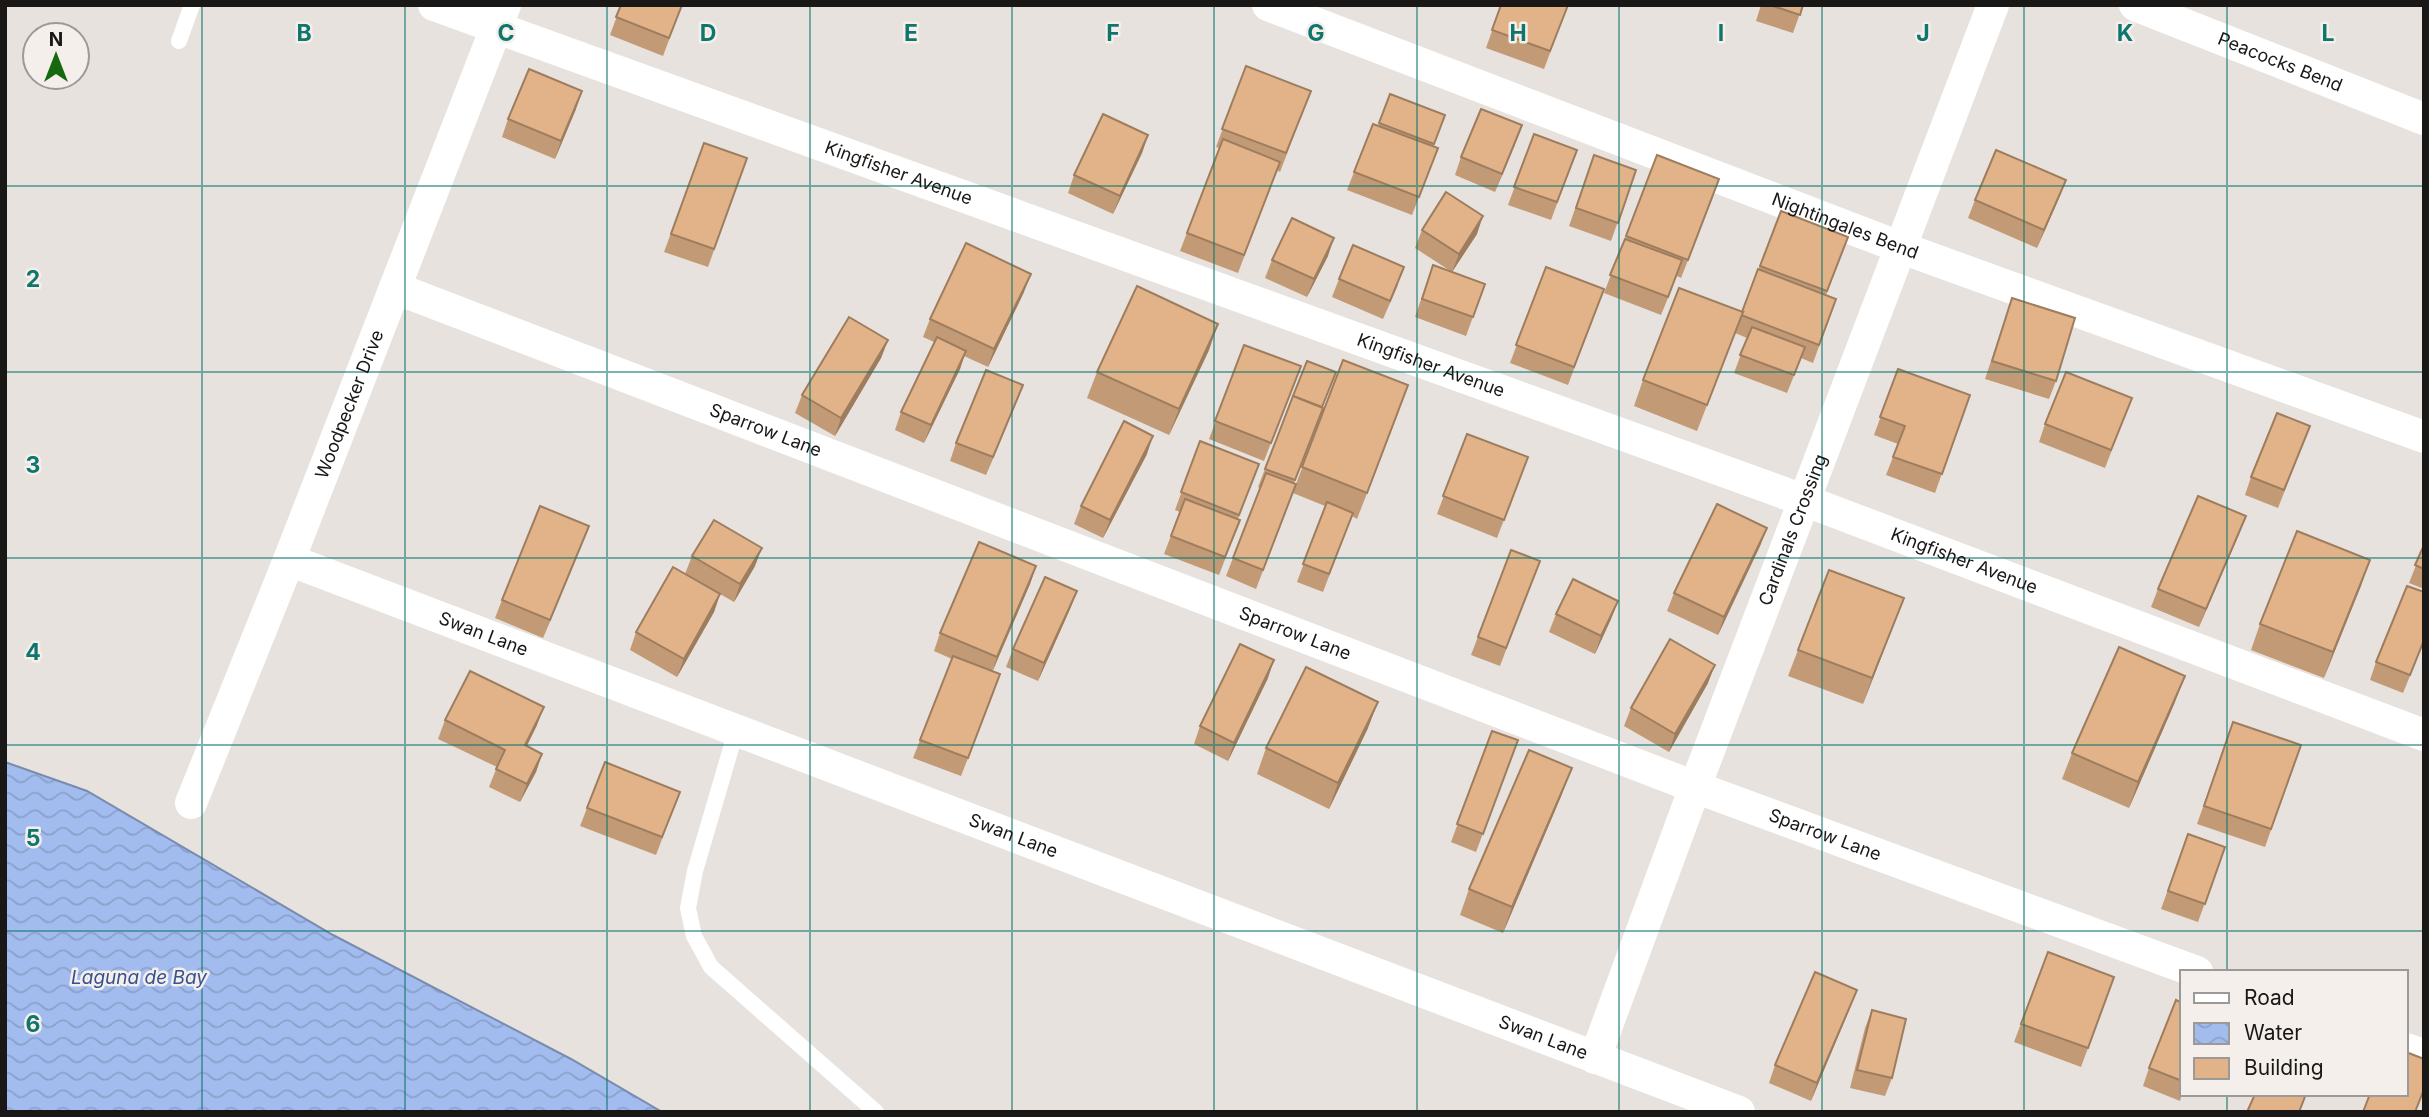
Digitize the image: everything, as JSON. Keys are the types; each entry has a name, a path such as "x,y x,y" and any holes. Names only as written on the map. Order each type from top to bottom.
{"street":[{"name":"Kingfisher Avenue","path":"434,5 501,17 1806,501 2424,735"},
{"name":"Nightingales Bend","path":"1268,5 1902,248 2424,438"},
{"name":"Cardinals Crossing","path":"1595,1058 1993,5"},
{"name":"Peacocks Bend","path":"2135,5 2424,119"},
{"name":"Woodpecker Drive","path":"191,803 501,17"},
{"name":"Sparrow Lane","path":"395,288 1695,788 2192,970"},
{"name":"Swan Lane","path":"289,560 1739,1112"}],"lane":[{"path":"180,41 192,5"},
{"path":"736,731 695,871 688,908 694,936 711,967 876,1112"}],"water":[{"name":"Laguna de Bay","path":"5,762 87,791 333,935 571,1059 662,1112 5,1112"}],"building":[{"path":"621,5 682,5 669,38 616,17"},
{"path":"1501,5 1568,5 1550,51 1492,30"},
{"path":"1770,5 1803,5 1800,15"},
{"path":"1246,66 1311,91 1286,153 1222,129"},
{"path":"529,69 582,91 561,141 508,119"},
{"path":"1390,94 1445,115 1434,144 1379,123"},
{"path":"1481,109 1522,125 1502,174 1461,157"},
{"path":"1103,114 1148,135 1120,196 1074,175"},
{"path":"1373,124 1438,148 1419,197 1354,172"},
{"path":"1534,134 1577,150 1557,202 1514,187"},
{"path":"1223,139 1280,162 1244,255 1187,233"},
{"path":"704,143 747,158 714,249 671,234"},
{"path":"1996,150 2066,180 2044,230 1975,200"},
{"path":"1594,155 1636,170 1618,223 1576,208"},
{"path":"1657,155 1719,179 1688,260 1626,236"},
{"path":"1446,192 1483,216 1459,254 1422,230"},
{"path":"1781,211 1848,237 1827,291 1760,266"},
{"path":"1292,218 1334,238 1314,279 1272,260"},
{"path":"1625,239 1682,260 1668,297 1610,275"},
{"path":"966,243 1031,274 994,349 930,319"},
{"path":"1353,245 1404,267 1390,301 1339,279"},
{"path":"1433,265 1485,284 1473,317 1422,299"},
{"path":"1546,267 1604,289 1574,367 1516,345"},
{"path":"1758,269 1836,299 1819,345 1741,315"},
{"path":"1137,286 1218,324 1179,409 1097,372"},
{"path":"1679,288 1743,312 1707,405 1643,380"},
{"path":"2012,298 2075,318 2056,381 1992,361"},
{"path":"849,317 888,340 841,418 802,395"},
{"path":"1752,327 1805,347 1794,375 1740,355"},
{"path":"937,337 966,351 931,425 901,412"},
{"path":"1244,345 1301,366 1271,443 1215,421"},
{"path":"1343,360 1408,385 1367,493 1302,467"},
{"path":"1307,361 1336,372 1322,407 1293,396"},
{"path":"1898,369 1970,395 1942,474 1893,457 1905,426 1880,417"},
{"path":"986,370 1023,385 993,457 956,443"},
{"path":"2066,372 2132,398 2111,450 2045,424"},
{"path":"1293,396 1323,408 1295,480 1265,469"},
{"path":"2277,413 2310,426 2284,490 2251,477"},
{"path":"1124,421 1153,436 1110,520 1081,506"},
{"path":"1467,434 1528,457 1504,520 1443,496"},
{"path":"1200,441 1259,464 1239,515 1181,492"},
{"path":"1266,473 1296,484 1263,570 1233,558"},
{"path":"2198,496 2246,516 2206,609 2158,589"},
{"path":"1185,499 1240,520 1225,557 1171,536"},
{"path":"1327,502 1353,513 1329,574 1303,564"},
{"path":"1717,504 1767,528 1724,617 1674,593"},
{"path":"540,506 589,526 550,620 502,600"},
{"path":"714,520 762,548 740,584 692,556"},
{"path":"2297,531 2370,560 2333,652 2260,624"},
{"path":"979,542 1036,566 997,657 940,633"},
{"path":"2424,545 2424,569 2415,565"},
{"path":"1511,550 1540,561 1506,648 1478,637"},
{"path":"673,567 720,594 684,659 636,632"},
{"path":"1829,570 1904,598 1872,678 1798,650"},
{"path":"1045,577 1077,591 1044,663 1013,649"},
{"path":"1573,579 1618,601 1601,636 1556,614"},
{"path":"2407,586 2424,592 2424,640 2410,675 2376,662"},
{"path":"1670,639 1715,665 1675,734 1631,708"},
{"path":"1240,644 1274,660 1234,743 1200,726"},
{"path":"2119,647 2185,676 2138,782 2072,753"},
{"path":"953,656 1000,674 968,758 920,740"},
{"path":"1306,667 1378,702 1338,783 1266,748"},
{"path":"470,671 544,707 525,745 542,754 527,784 496,769 505,750 445,720"},
{"path":"2233,722 2301,745 2271,829 2204,806"},
{"path":"1492,731 1518,740 1483,834 1457,824"},
{"path":"1529,750 1572,768 1512,907 1469,889"},
{"path":"605,762 680,792 662,837 587,808"},
{"path":"2188,834 2225,847 2205,904 2168,891"},
{"path":"2048,952 2114,977 2088,1048 2021,1024"},
{"path":"1815,972 1857,990 1817,1083 1775,1065"},
{"path":"2176,1000 2180,1002 2180,1080 2149,1068"},
{"path":"1872,1010 1906,1019 1892,1078 1857,1070"},
{"path":"2408,1053 2424,1059 2424,1089 2415,1112 2363,1112 2369,1096 2408,1096"},
{"path":"2254,1096 2305,1096 2299,1112 2247,1112"}]}
